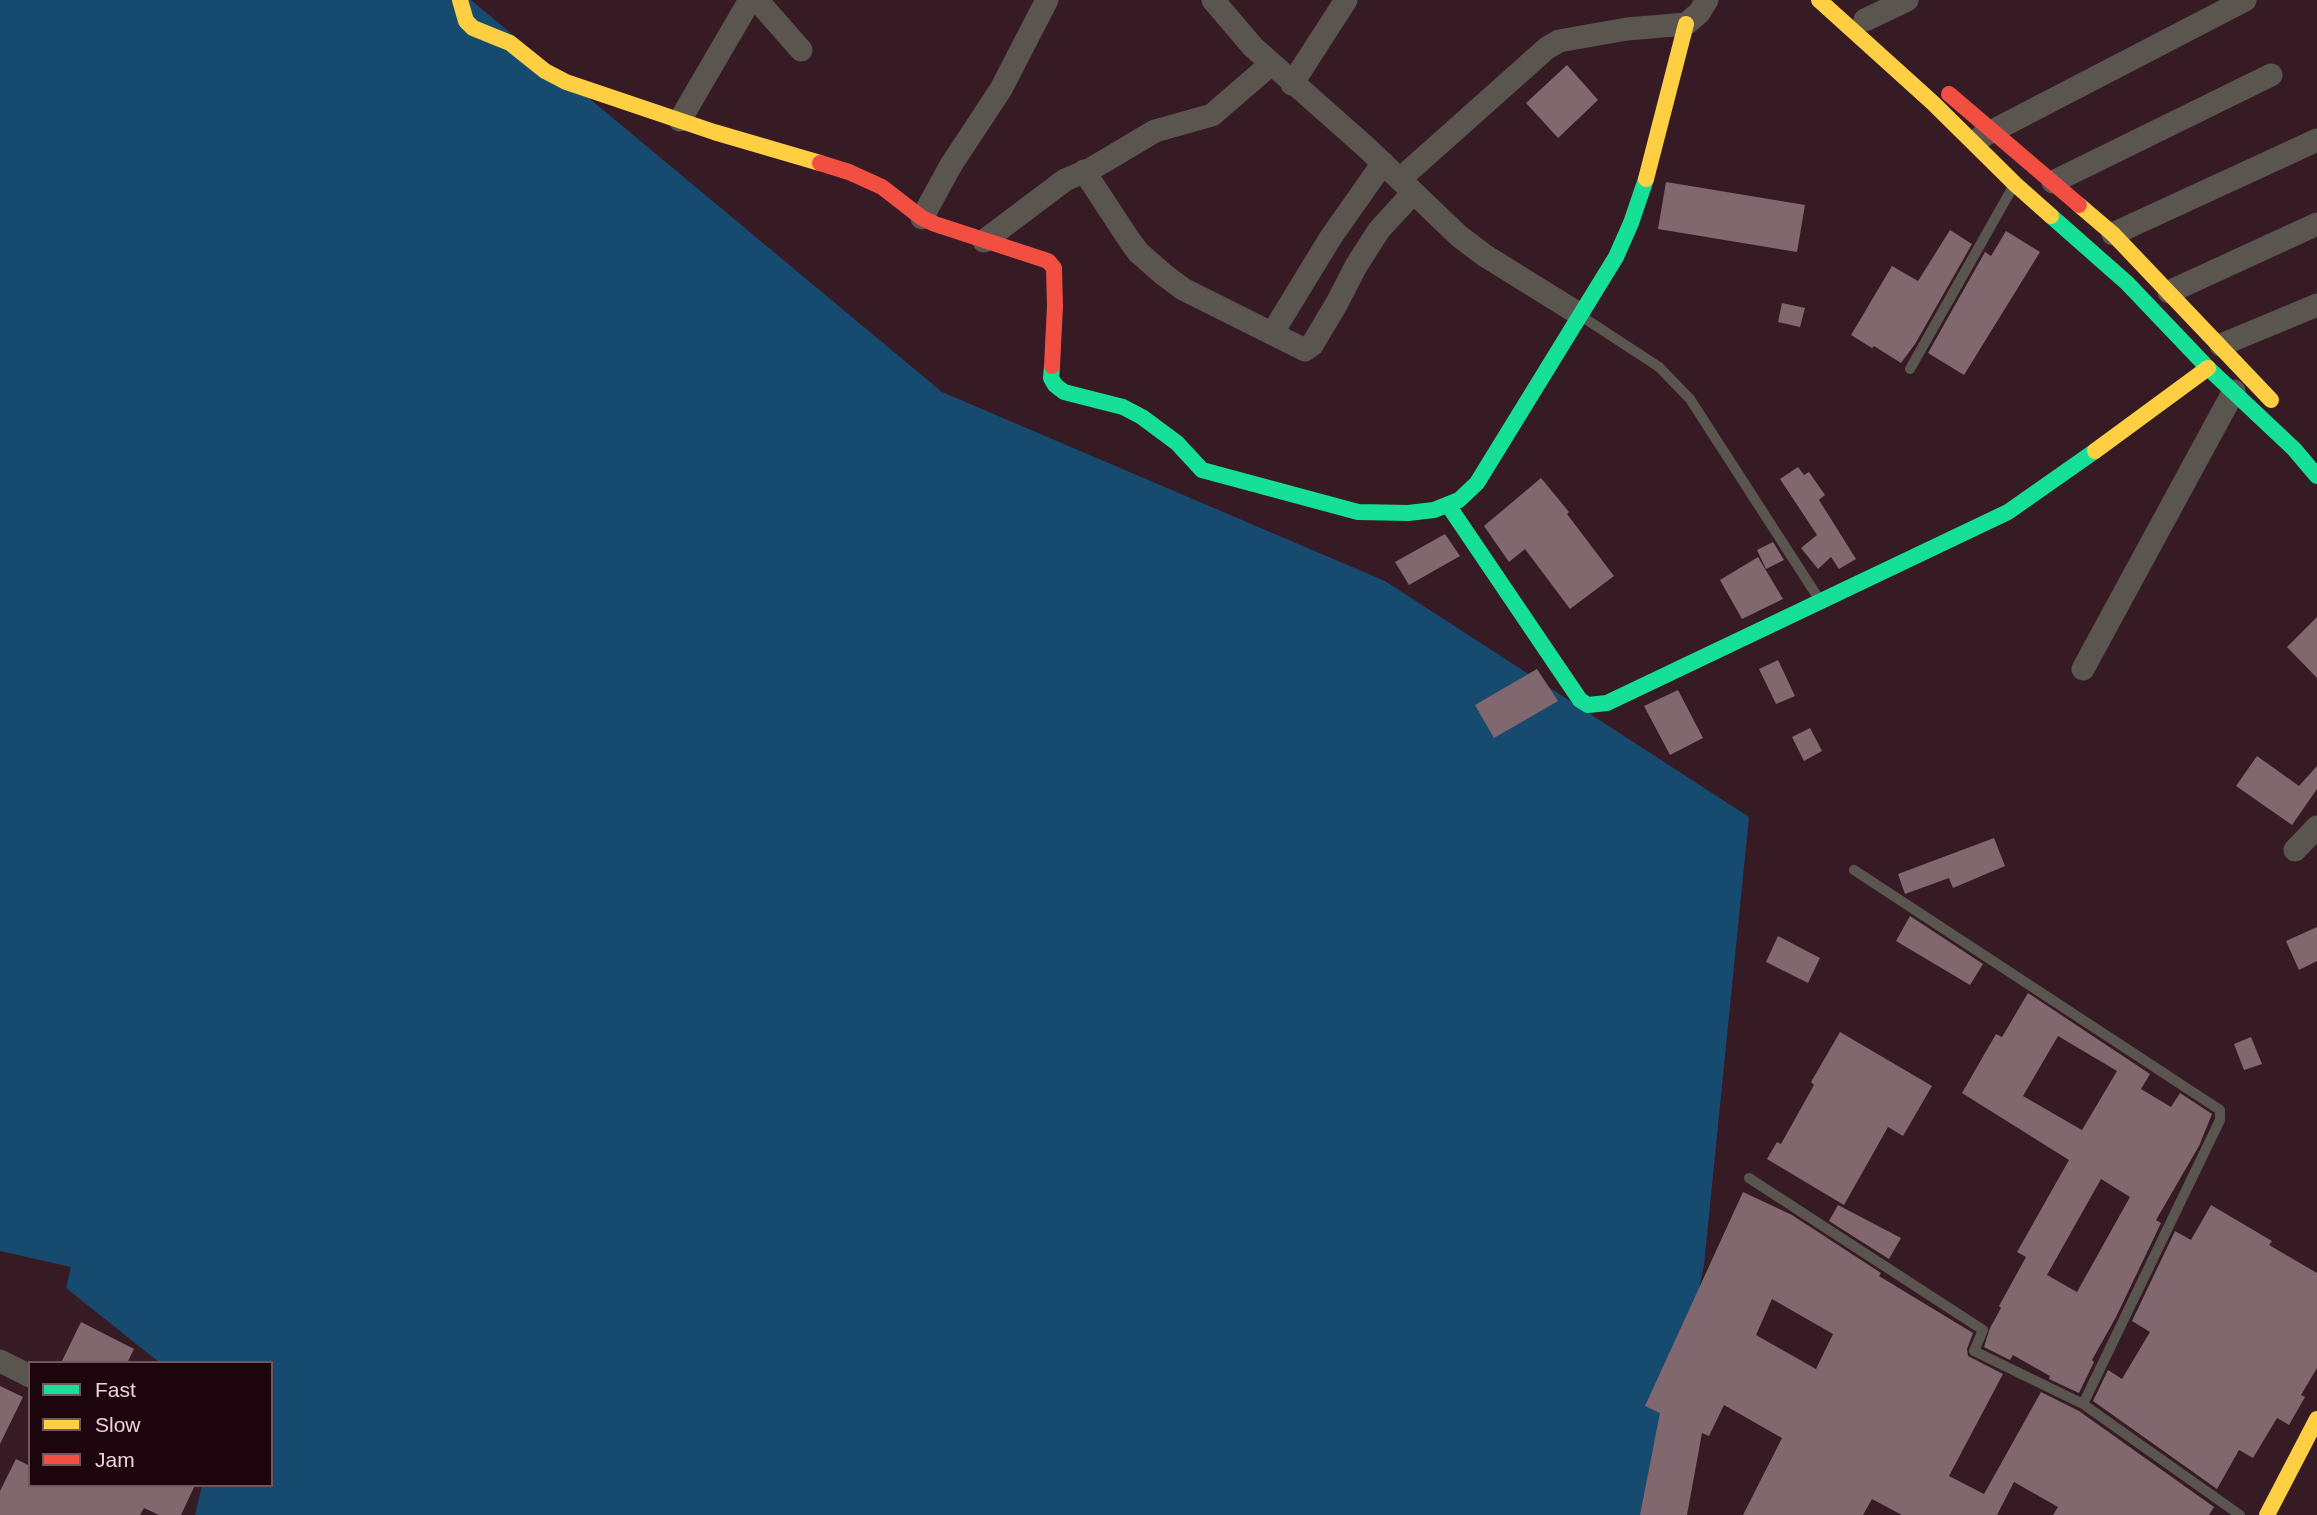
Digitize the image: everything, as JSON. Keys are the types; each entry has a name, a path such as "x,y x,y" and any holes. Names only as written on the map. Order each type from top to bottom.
{"street":[{"path":"460,0 466,21 473,28 510,43 557,78 866,179 882,187 922,218 984,241 1042,258 1054,268 1051,378 1059,389 1123,407 1142,416 1177,443 1206,472 1358,512 1408,513 1434,510 1448,505 1459,500 1477,483 1616,257 1645,183 1686,24 1699,13 1707,0"},
{"path":"680,120 750,0"},
{"path":"757,0 801,50"},
{"path":"922,218 951,165 1001,89 1047,0"},
{"path":"1213,0 1271,64 1383,163 1472,248 1579,314"},
{"path":"1292,84 1346,0"},
{"path":"1819,0 1933,103 2015,184 2127,283 2208,368 2294,449 2317,476"},
{"path":"1864,18 1907,0"},
{"path":"1972,143 1992,129 2245,0"},
{"path":"1084,171 1128,238 1156,268 1183,289 1305,350 1312,345 1370,243 1407,186 1547,48 1559,41 1627,29 1686,24"},
{"path":"984,241 1053,187 1155,131 1212,115 1271,64"},
{"path":"2053,182 2271,75"},
{"path":"1934,80 2113,234 2282,411"},
{"path":"2113,234 2317,140"},
{"path":"1273,332 1331,237 1383,163"},
{"path":"2169,292 2317,224"},
{"path":"2221,345 2317,305"},
{"path":"1448,505 1580,700 1588,705 1615,700 2008,513 2208,368"},
{"path":"2083,669 2234,391"},
{"path":"2295,850 2317,827"},
{"path":"0,1361 28,1375"},
{"path":"2267,1515 2317,1419"}],"lane":[{"path":"1910,369 2015,184"},
{"path":"1579,314 1658,367 1690,399 1821,601"},
{"path":"1854,870 2220,1110 2220,1121 2082,1404"},
{"path":"1749,1178 1983,1330 1974,1352 2082,1404 2239,1515"}],"water":[{"path":"0,0 471,0 942,392 1385,581 1749,817 1704,1265 1653,1515 195,1515 202,1487 273,1487 273,1361 157,1361 66,1288 71,1267 0,1251"}],"building":[{"path":"1567,65 1598,100 1558,138 1526,103"},
{"path":"1666,182 1805,205 1797,252 1658,229"},
{"path":"1950,230 1972,244 1915,344 1901,363 1851,335 1892,266 1918,281"},
{"path":"2006,231 2040,252 1964,375 1928,353 1985,252 1991,256"},
{"path":"1782,303 1805,308 1800,327 1778,322"},
{"path":"1798,467 1804,475 1809,472 1825,495 1819,500 1856,559 1839,569 1831,557 1818,569 1801,548 1817,535 1780,479"},
{"path":"1541,478 1569,512 1567,514 1614,576 1570,609 1525,549 1509,562 1484,526"},
{"path":"1445,534 1460,556 1409,585 1395,562"},
{"path":"1773,542 1784,560 1766,569 1757,550"},
{"path":"1758,557 1783,599 1742,619 1720,580"},
{"path":"2317,617 2317,678 2287,647"},
{"path":"1778,660 1795,696 1776,704 1759,669"},
{"path":"1537,669 1558,701 1494,738 1475,705"},
{"path":"1678,690 1703,738 1670,755 1644,706"},
{"path":"1810,728 1822,751 1804,761 1792,737"},
{"path":"2257,756 2299,786 2317,766 2317,789 2292,825 2236,786"},
{"path":"1994,838 2005,866 1953,888 1949,878 1905,894 1898,874"},
{"path":"1910,916 1983,964 1970,985 1896,941"},
{"path":"2317,927 2317,961 2299,970 2286,941"},
{"path":"1778,936 1820,958 1808,983 1766,962"},
{"path":"2028,993 2150,1074 2141,1089 2171,1107 2180,1093 2212,1114 2199,1146 2156,1220 2161,1223 2092,1360 2094,1362 2079,1393 2049,1379 2050,1376 2013,1355 2010,1360 1984,1347 2001,1308 1999,1306 2026,1257 2017,1252 2069,1160 1962,1093 1996,1034 2002,1037","holes":["2058,1036 2117,1071 2082,1130 2023,1096","2101,1179 2130,1197 2077,1292 2047,1275"]},
{"path":"1840,1032 1932,1086 1903,1136 1888,1127 1844,1205 1767,1159 1777,1142 1781,1144 1814,1085 1811,1082"},
{"path":"2251,1037 2262,1064 2244,1070 2234,1044"},
{"path":"1743,1192 1792,1215 1881,1273 1879,1276 1973,1333 1967,1349 1968,1356 2003,1374 1949,1476 1984,1494 2041,1392 2079,1411 2214,1507 2209,1515 2053,1515 2058,1507 2014,1482 1997,1515 1902,1515 1872,1499 1863,1515 1743,1515 1782,1438 1724,1405 1709,1436 1702,1433 1687,1515 1640,1515 1660,1413 1645,1406","holes":["1772,1299 1833,1334 1816,1369 1756,1335"]},
{"path":"1838,1205 1901,1238 1889,1259 1829,1221"},
{"path":"2211,1205 2272,1241 2269,1245 2317,1273 2317,1368 2301,1395 2305,1397 2289,1425 2277,1418 2253,1458 2239,1450 2217,1489 2093,1401 2108,1370 2122,1379 2150,1332 2132,1321 2175,1231 2191,1240"},
{"path":"81,1322 134,1349 128,1361 62,1361"},
{"path":"0,1386 23,1397 0,1444"},
{"path":"16,1459 28,1465 28,1487 194,1487 181,1515 159,1515 144,1508 140,1515 0,1515 0,1491"}],"traffic: fast":[{"path":"1052,366 1051,378 1064,392 1123,407 1142,417 1177,443 1202,470 1358,512 1408,513 1434,510 1459,500 1477,483 1616,257 1646,179"},
{"path":"2051,216 2127,283 2208,368 2294,449 2317,476"},
{"path":"1448,505 1580,700 1588,705 1607,703 2008,512 2095,451"}],"traffic: slow":[{"path":"460,0 466,21 473,28 510,43 545,71 566,82 714,132 820,163"},
{"path":"1819,0 1933,103 2051,216"},
{"path":"1646,179 1686,24"},
{"path":"2079,205 2113,234 2271,400"},
{"path":"2095,451 2208,368"},
{"path":"2267,1515 2317,1419"}],"traffic: jam":[{"path":"1949,94 2079,205"},
{"path":"820,163 882,187 922,218 935,224 1048,261 1054,268 1052,366"}]}
